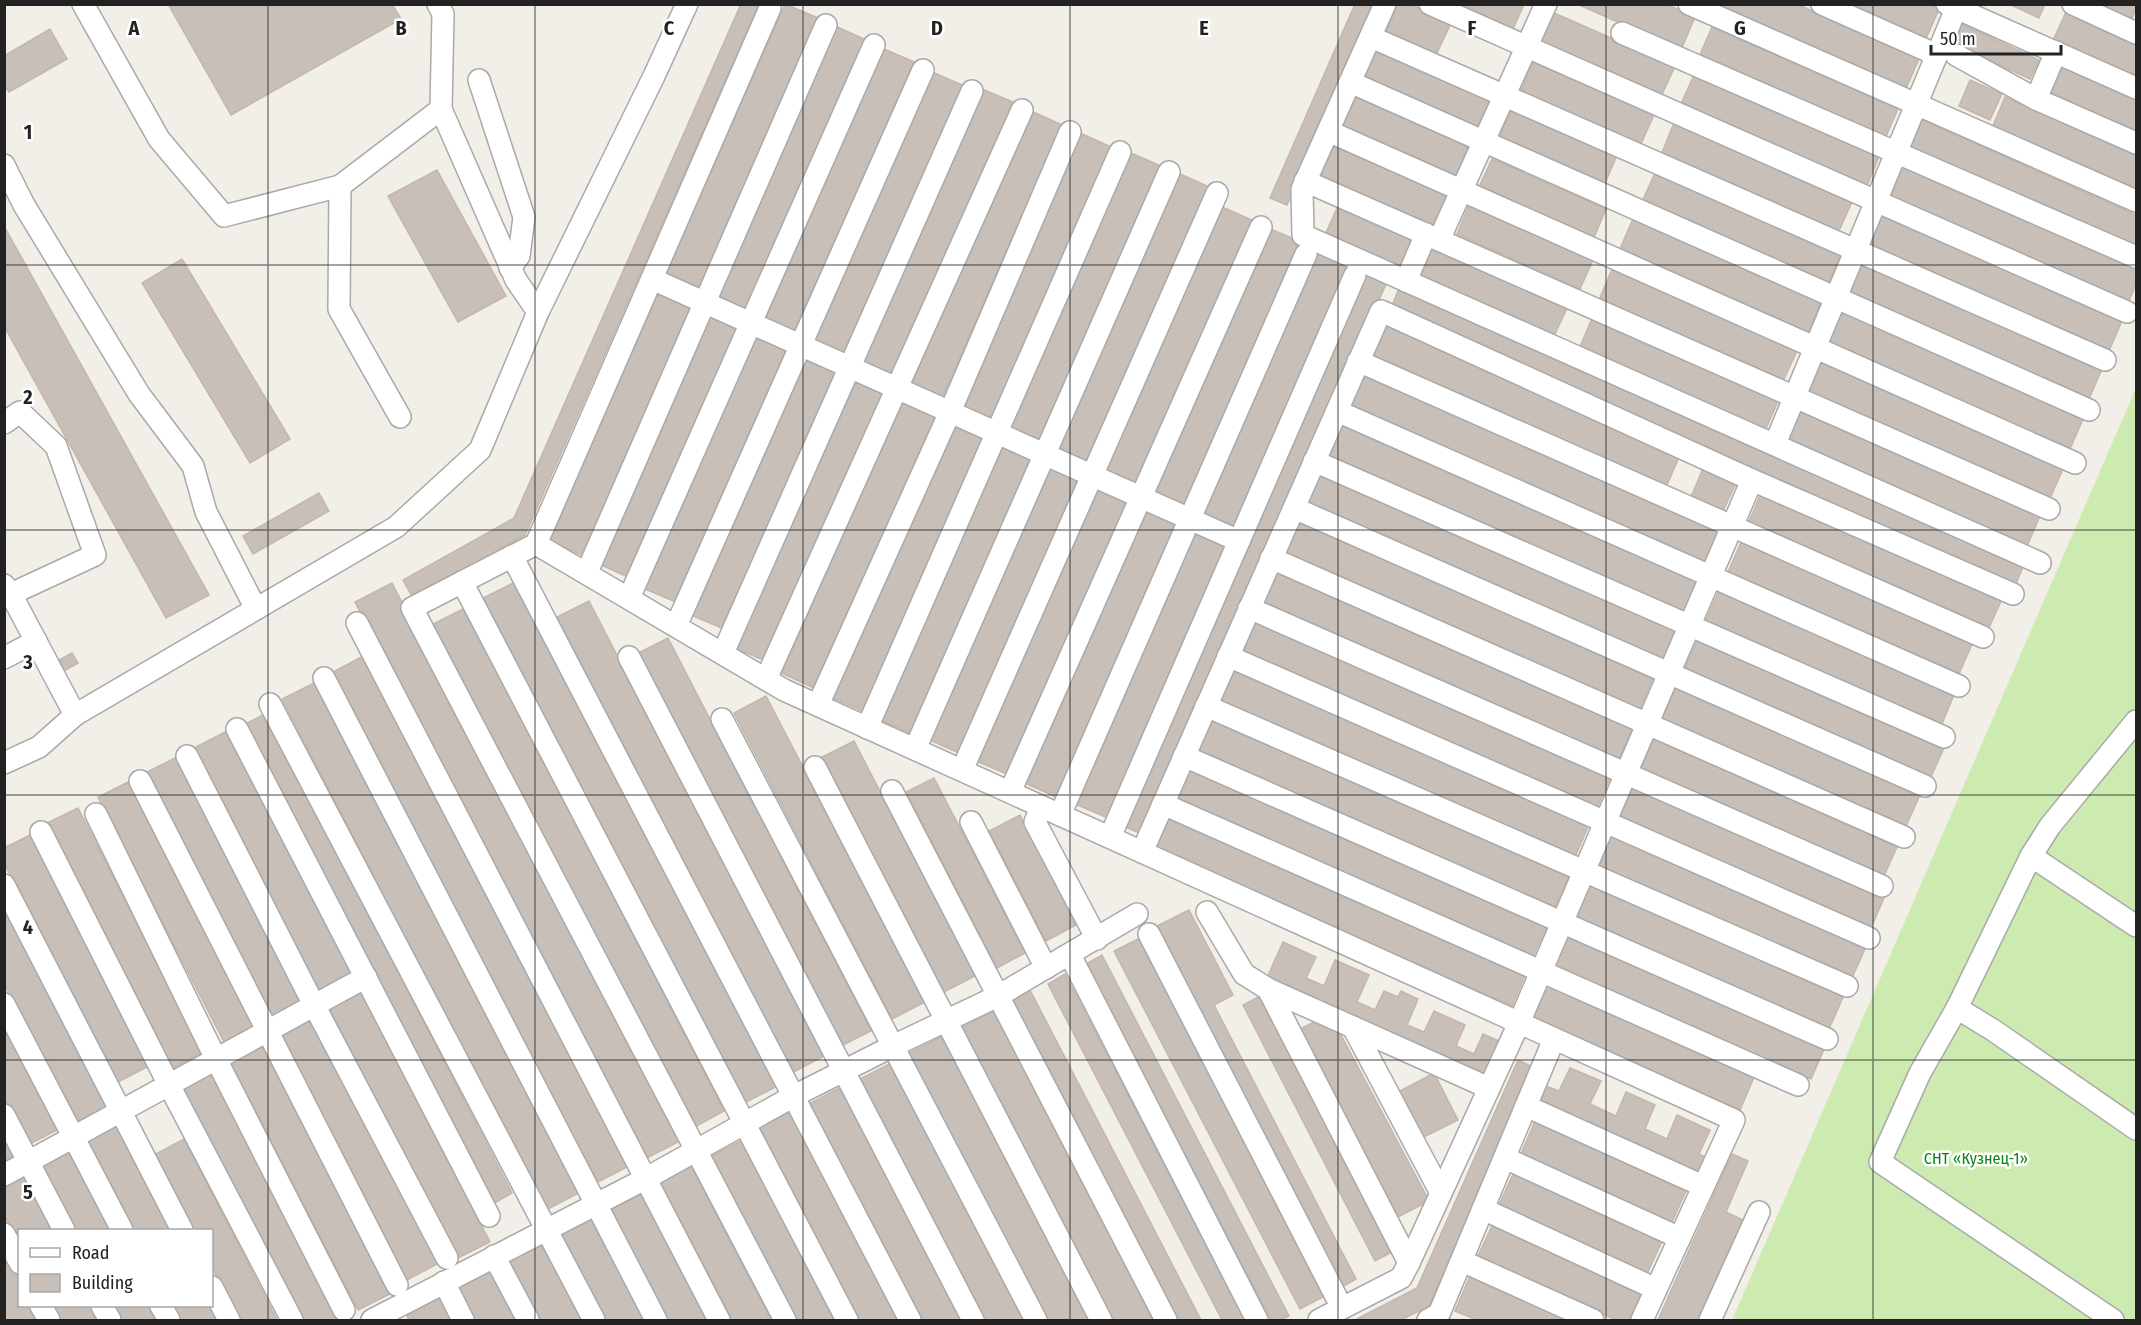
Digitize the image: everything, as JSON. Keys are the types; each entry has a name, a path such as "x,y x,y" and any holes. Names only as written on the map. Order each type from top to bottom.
{"street":[{"path":"84,4 159,139 224,216 340,186 441,110"},
{"path":"438,4 443,14 441,110 510,268 538,312"},
{"path":"4,763 39,747 75,715 396,527 480,450 538,312 687,4"},
{"path":"1385,4 1302,189 1303,235 2040,563"},
{"path":"1430,4 1875,203 2127,312"},
{"path":"1406,281 1462,191 1546,4"},
{"path":"1689,4 2136,201"},
{"path":"1822,4 1946,55 2036,99 2136,143"},
{"path":"2073,4 2136,33"},
{"path":"1775,444 1916,105 1946,55 1953,6 2136,88"},
{"path":"770,8 536,544 412,608 785,1320"},
{"path":"586,572 826,25"},
{"path":"1622,33 2136,257"},
{"path":"1371,37 2105,360"},
{"path":"630,598 874,45"},
{"path":"2036,99 2056,52"},
{"path":"676,626 922,70"},
{"path":"478,80 524,217 519,256 510,268"},
{"path":"1350,82 2089,410"},
{"path":"723,653 972,91"},
{"path":"766,679 1022,110"},
{"path":"1328,131 2075,463"},
{"path":"818,705 950,412 1070,132"},
{"path":"867,728 995,432 1120,152"},
{"path":"4,165 24,205 139,394 193,466 206,512 256,609"},
{"path":"915,749 1169,172"},
{"path":"1305,182 2049,509"},
{"path":"340,186 339,309 400,417"},
{"path":"962,770 1217,193"},
{"path":"1010,792 1261,227"},
{"path":"1097,939 1035,822 1051,811 1190,519 1306,254"},
{"path":"1110,837 1355,275"},
{"path":"652,279 1239,541"},
{"path":"1142,852 1381,311 1752,480 2013,594"},
{"path":"1358,361 1983,637"},
{"path":"1337,411 1959,686"},
{"path":"4,423 20,412 56,446 95,555 8,589 75,715"},
{"path":"1314,461 1944,736"},
{"path":"1319,1320 1401,1278 1409,1263 1519,1023 1752,480"},
{"path":"1294,508 1924,786"},
{"path":"536,544 766,679 818,705 1734,1120 1642,1320"},
{"path":"512,556 910,1320"},
{"path":"1271,558 1904,837"},
{"path":"462,582 847,1320"},
{"path":"1249,608 1882,886"},
{"path":"357,623 719,1320"},
{"path":"4,658 36,641"},
{"path":"1228,656 1869,938"},
{"path":"629,657 973,1320"},
{"path":"324,678 656,1320"},
{"path":"270,704 594,1320"},
{"path":"1206,706 1847,986"},
{"path":"722,719 1036,1320"},
{"path":"2113,1320 1880,1162 1920,1073 1957,1008 2031,856 2050,826 2136,723"},
{"path":"237,729 489,1216"},
{"path":"187,756 447,1258"},
{"path":"1184,756 1827,1039"},
{"path":"815,767 1101,1320"},
{"path":"140,780 397,1285"},
{"path":"892,791 1166,1320"},
{"path":"1163,804 1798,1085"},
{"path":"96,814 216,1059 344,1310"},
{"path":"971,822 1046,968"},
{"path":"41,832 169,1085 292,1320"},
{"path":"2031,856 2136,926"},
{"path":"4,885 181,1229"},
{"path":"1207,912 1244,974 1268,988 1488,1088"},
{"path":"386,1317 444,1282 645,1179 792,1097 998,996 1137,914"},
{"path":"1149,934 1342,1308"},
{"path":"1070,955 1257,1320"},
{"path":"4,1175 366,977"},
{"path":"1268,988 1409,1263"},
{"path":"4,1004 121,1229"},
{"path":"1957,1008 1993,1030 2136,1129"},
{"path":"1353,1027 1441,1193"},
{"path":"1440,1318 1554,1039"},
{"path":"1526,1106 1703,1186"},
{"path":"4,1115 63,1229"},
{"path":"1505,1158 1680,1238"},
{"path":"1483,1209 1656,1289"},
{"path":"1710,1320 1759,1212"},
{"path":"4,1233 18,1259"},
{"path":"494,1256 528,1320"},
{"path":"1462,1261 1593,1320"},
{"path":"444,1282 464,1320"},
{"path":"213,1289 229,1320"}],"green space":[{"name":"СНТ «Кузнец-1»","path":"2136,388 2136,1320 1732,1320"}],"building":[{"path":"168,4 392,4 401,19 231,115"},
{"path":"741,4 759,4 525,535 413,598 403,580 514,518"},
{"path":"785,4 818,18 697,292 664,277"},
{"path":"1355,4 1375,4 1287,205 1270,198"},
{"path":"1398,4 1410,4 1451,23 1436,55 1386,32"},
{"path":"1467,4 1524,4 1512,31 1464,10"},
{"path":"1577,4 1666,4 1695,17 1681,50"},
{"path":"1718,4 1797,4 1919,59 1904,93 1716,9"},
{"path":"1838,4 1929,4 1939,9 1924,43"},
{"path":"2009,4 2045,4 2039,18"},
{"path":"2093,4 2136,4 2136,8 2131,21"},
{"path":"2066,12 2136,43 2136,80 2052,43"},
{"path":"1554,13 1675,66 1660,99 1540,45"},
{"path":"1962,24 2039,60 2030,79 1953,44"},
{"path":"835,26 866,40 746,312 714,298"},
{"path":"1712,27 1898,109 1884,141 1698,59"},
{"path":"50,29 67,59 9,92 4,85 4,56"},
{"path":"1378,46 1492,96 1477,130 1363,80"},
{"path":"884,49 914,62 795,332 765,319"},
{"path":"1533,62 1654,115 1640,146 1520,93"},
{"path":"2060,66 2136,99 2136,136 2047,97"},
{"path":"930,71 964,86 845,355 811,340"},
{"path":"1694,75 1879,157 1866,188 1680,106"},
{"path":"1970,80 2002,94 1990,120 1959,106"},
{"path":"982,89 1015,103 894,377 861,363"},
{"path":"1353,94 1469,145 1456,176 1340,125"},
{"path":"2005,97 2136,155 2136,192 1992,128"},
{"path":"1512,109 1617,155 1604,186 1498,139"},
{"path":"1031,111 1062,125 941,400 909,386"},
{"path":"1920,119 2136,215 2136,251 1906,150"},
{"path":"1674,123 1852,202 1838,233 1661,155"},
{"path":"1080,133 1111,147 991,420 959,406"},
{"path":"1332,144 1448,195 1434,227 1318,176"},
{"path":"1131,153 1163,167 1040,444 1009,430"},
{"path":"1492,159 1606,209 1593,240 1478,189"},
{"path":"1900,165 2136,269 2136,285 2127,305 1886,199"},
{"path":"437,170 506,296 458,322 388,196"},
{"path":"1178,173 1209,187 1087,464 1055,450"},
{"path":"1655,173 1841,255 1827,286 1641,204"},
{"path":"1469,205 1593,260 1580,289 1457,234"},
{"path":"1338,206 1415,240 1401,271 1324,237"},
{"path":"1222,207 1254,221 1136,488 1104,474"},
{"path":"1879,214 2122,321 2108,353 1865,245"},
{"path":"1633,219 1821,302 1807,334 1619,251"},
{"path":"4,226 209,595 166,618 4,326"},
{"path":"1268,228 1301,242 1183,508 1151,494"},
{"path":"1431,245 1568,306 1554,336 1417,276"},
{"path":"1318,252 1350,266 1234,530 1202,516"},
{"path":"182,259 290,439 250,463 142,283"},
{"path":"1859,259 2103,367 2088,401 1845,293"},
{"path":"1613,267 1798,349 1783,381 1599,300"},
{"path":"1367,274 1387,282 1142,834 1123,826"},
{"path":"1400,286 2025,562 2016,584 1391,308"},
{"path":"660,289 695,304 584,556 549,541"},
{"path":"1838,309 2084,417 2069,451 1823,343"},
{"path":"710,313 741,327 630,578 599,564"},
{"path":"1593,316 1779,399 1765,431 1579,349"},
{"path":"1381,321 1681,453 1666,487 1366,355"},
{"path":"755,334 790,349 678,603 643,588"},
{"path":"805,358 838,372 724,629 691,615"},
{"path":"1819,359 2064,467 2050,498 1805,391"},
{"path":"1360,369 1720,528 1705,562 1345,403"},
{"path":"855,378 887,393 768,662 735,648"},
{"path":"902,400 937,415 816,689 781,673"},
{"path":"1797,408 2040,516 2027,546 1783,439"},
{"path":"1338,421 1698,580 1684,612 1323,453"},
{"path":"953,423 984,437 863,711 831,697"},
{"path":"1000,443 1032,458 910,733 878,719"},
{"path":"1704,466 1737,481 1723,511 1691,497"},
{"path":"1050,467 1082,481 961,754 930,740"},
{"path":"1316,470 1676,630 1663,661 1302,501"},
{"path":"1097,487 1130,501 1009,775 976,761"},
{"path":"319,493 329,511 253,554 243,536"},
{"path":"1761,493 2002,599 1988,630 1748,524"},
{"path":"1147,507 1180,522 1058,798 1025,783"},
{"path":"1294,519 1653,678 1639,711 1279,552"},
{"path":"1193,531 1229,547 1108,818 1073,803"},
{"path":"1742,540 1973,642 1959,674 1728,572"},
{"path":"1273,567 1633,726 1618,761 1257,602"},
{"path":"515,582 776,1087 744,1103 483,598"},
{"path":"392,583 680,1141 643,1160 355,602"},
{"path":"1719,591 1954,695 1941,726 1705,622"},
{"path":"589,601 824,1056 792,1073 557,617"},
{"path":"465,608 724,1111 693,1128 433,624"},
{"path":"1250,619 1610,778 1597,808 1236,649"},
{"path":"668,638 871,1031 841,1046 638,653"},
{"path":"1698,639 1944,748 1930,779 1684,670"},
{"path":"72,653 78,663 64,671 59,660"},
{"path":"367,654 631,1165 596,1183 333,672"},
{"path":"1228,666 1589,825 1575,857 1214,698"},
{"path":"316,682 579,1193 546,1210 282,699"},
{"path":"1676,687 1920,795 1906,826 1662,719"},
{"path":"766,696 925,1002 892,1019 734,713"},
{"path":"265,714 512,1193 493,1204 245,724"},
{"path":"1207,716 1569,875 1554,909 1192,749"},
{"path":"229,730 354,973 318,992 192,749"},
{"path":"1654,739 1897,847 1884,876 1641,769"},
{"path":"854,741 975,976 942,993 820,758"},
{"path":"177,757 306,1006 275,1021 147,772"},
{"path":"1185,766 1547,926 1532,959 1170,800"},
{"path":"934,778 1025,953 997,968 906,792"},
{"path":"128,782 254,1027 224,1042 98,797"},
{"path":"1633,787 1884,898 1871,928 1620,817"},
{"path":"78,808 203,1052 173,1068 47,823"},
{"path":"1164,814 1526,973 1512,1006 1150,846"},
{"path":"1020,815 1076,925 1046,941 989,831"},
{"path":"1612,834 1866,947 1851,980 1597,868"},
{"path":"30,835 149,1066 118,1082 4,863 4,848"},
{"path":"1587,882 1844,995 1829,1029 1572,916"},
{"path":"4,907 107,1107 76,1123 4,984"},
{"path":"1189,910 1233,995 1214,1005 1356,1279 1342,1287 1155,927"},
{"path":"1567,933 1825,1047 1811,1079 1553,965"},
{"path":"1140,938 1325,1296 1300,1309 1114,951"},
{"path":"1283,942 1316,957 1306,978 1324,986 1335,960 1369,975 1357,1002 1375,1010 1384,991 1398,997 1401,991 1418,999 1407,1025 1424,1032 1434,1011 1465,1025 1456,1046 1474,1054 1483,1034 1499,1041 1484,1077 1266,980"},
{"path":"1102,955 1289,1316 1280,1320 1271,1320 1086,964"},
{"path":"1065,974 1245,1320 1222,1320 1048,984"},
{"path":"1546,983 1755,1075 1740,1110 1531,1018"},
{"path":"1030,990 1201,1320 1177,1320 1011,1000"},
{"path":"361,992 490,1242 458,1258 329,1008"},
{"path":"1260,996 1392,1252 1375,1261 1243,1005"},
{"path":"996,1010 1157,1320 1112,1320 961,1028"},
{"path":"312,1018 439,1263 407,1280 281,1034"},
{"path":"1318,1020 1341,1035 1429,1201 1396,1218 1298,1030"},
{"path":"4,1023 59,1129 28,1145 4,1099"},
{"path":"943,1036 1090,1320 1047,1320 909,1053"},
{"path":"262,1046 390,1294 358,1310 230,1062"},
{"path":"1518,1060 1535,1068 1429,1306 1401,1320 1355,1320 1417,1288"},
{"path":"893,1062 1027,1320 985,1320 860,1079"},
{"path":"1570,1068 1601,1081 1590,1104 1616,1116 1626,1092 1655,1105 1645,1129 1667,1139 1677,1115 1710,1130 1699,1154 1705,1157 1698,1172 1539,1101 1546,1086 1559,1091"},
{"path":"212,1072 340,1320 303,1320 182,1087"},
{"path":"1434,1073 1458,1120 1422,1138 1398,1092"},
{"path":"843,1086 965,1320 919,1320 807,1105"},
{"path":"791,1111 899,1320 858,1320 758,1128"},
{"path":"1535,1121 1687,1189 1671,1224 1520,1156"},
{"path":"116,1123 171,1229 133,1229 86,1139"},
{"path":"4,1134 15,1155 4,1161"},
{"path":"184,1139 277,1320 239,1320 213,1269 213,1229 192,1229 154,1155"},
{"path":"742,1140 836,1320 795,1320 710,1157"},
{"path":"69,1149 110,1229 71,1229 38,1165"},
{"path":"1732,1154 1748,1161 1726,1212 1743,1220 1698,1320 1658,1320"},
{"path":"691,1166 771,1320 732,1320 660,1182"},
{"path":"1514,1172 1663,1239 1647,1274 1498,1207"},
{"path":"24,1175 51,1229 18,1229 18,1241 4,1215 4,1184"},
{"path":"642,1193 708,1320 667,1320 609,1210"},
{"path":"592,1215 647,1320 606,1320 560,1232"},
{"path":"1492,1226 1641,1294 1629,1320 1616,1320 1477,1258"},
{"path":"540,1241 581,1320 536,1320 505,1260"},
{"path":"4,1253 18,1278 18,1307 32,1307 39,1320 4,1320"},
{"path":"489,1266 517,1320 473,1320 454,1284"},
{"path":"1470,1276 1568,1320 1477,1320 1455,1311"},
{"path":"436,1291 451,1320 409,1320 403,1308"},
{"path":"50,1307 89,1307 96,1320 57,1320"},
{"path":"112,1307 150,1307 157,1320 119,1320"},
{"path":"173,1307 211,1307 218,1320 180,1320"}]}
